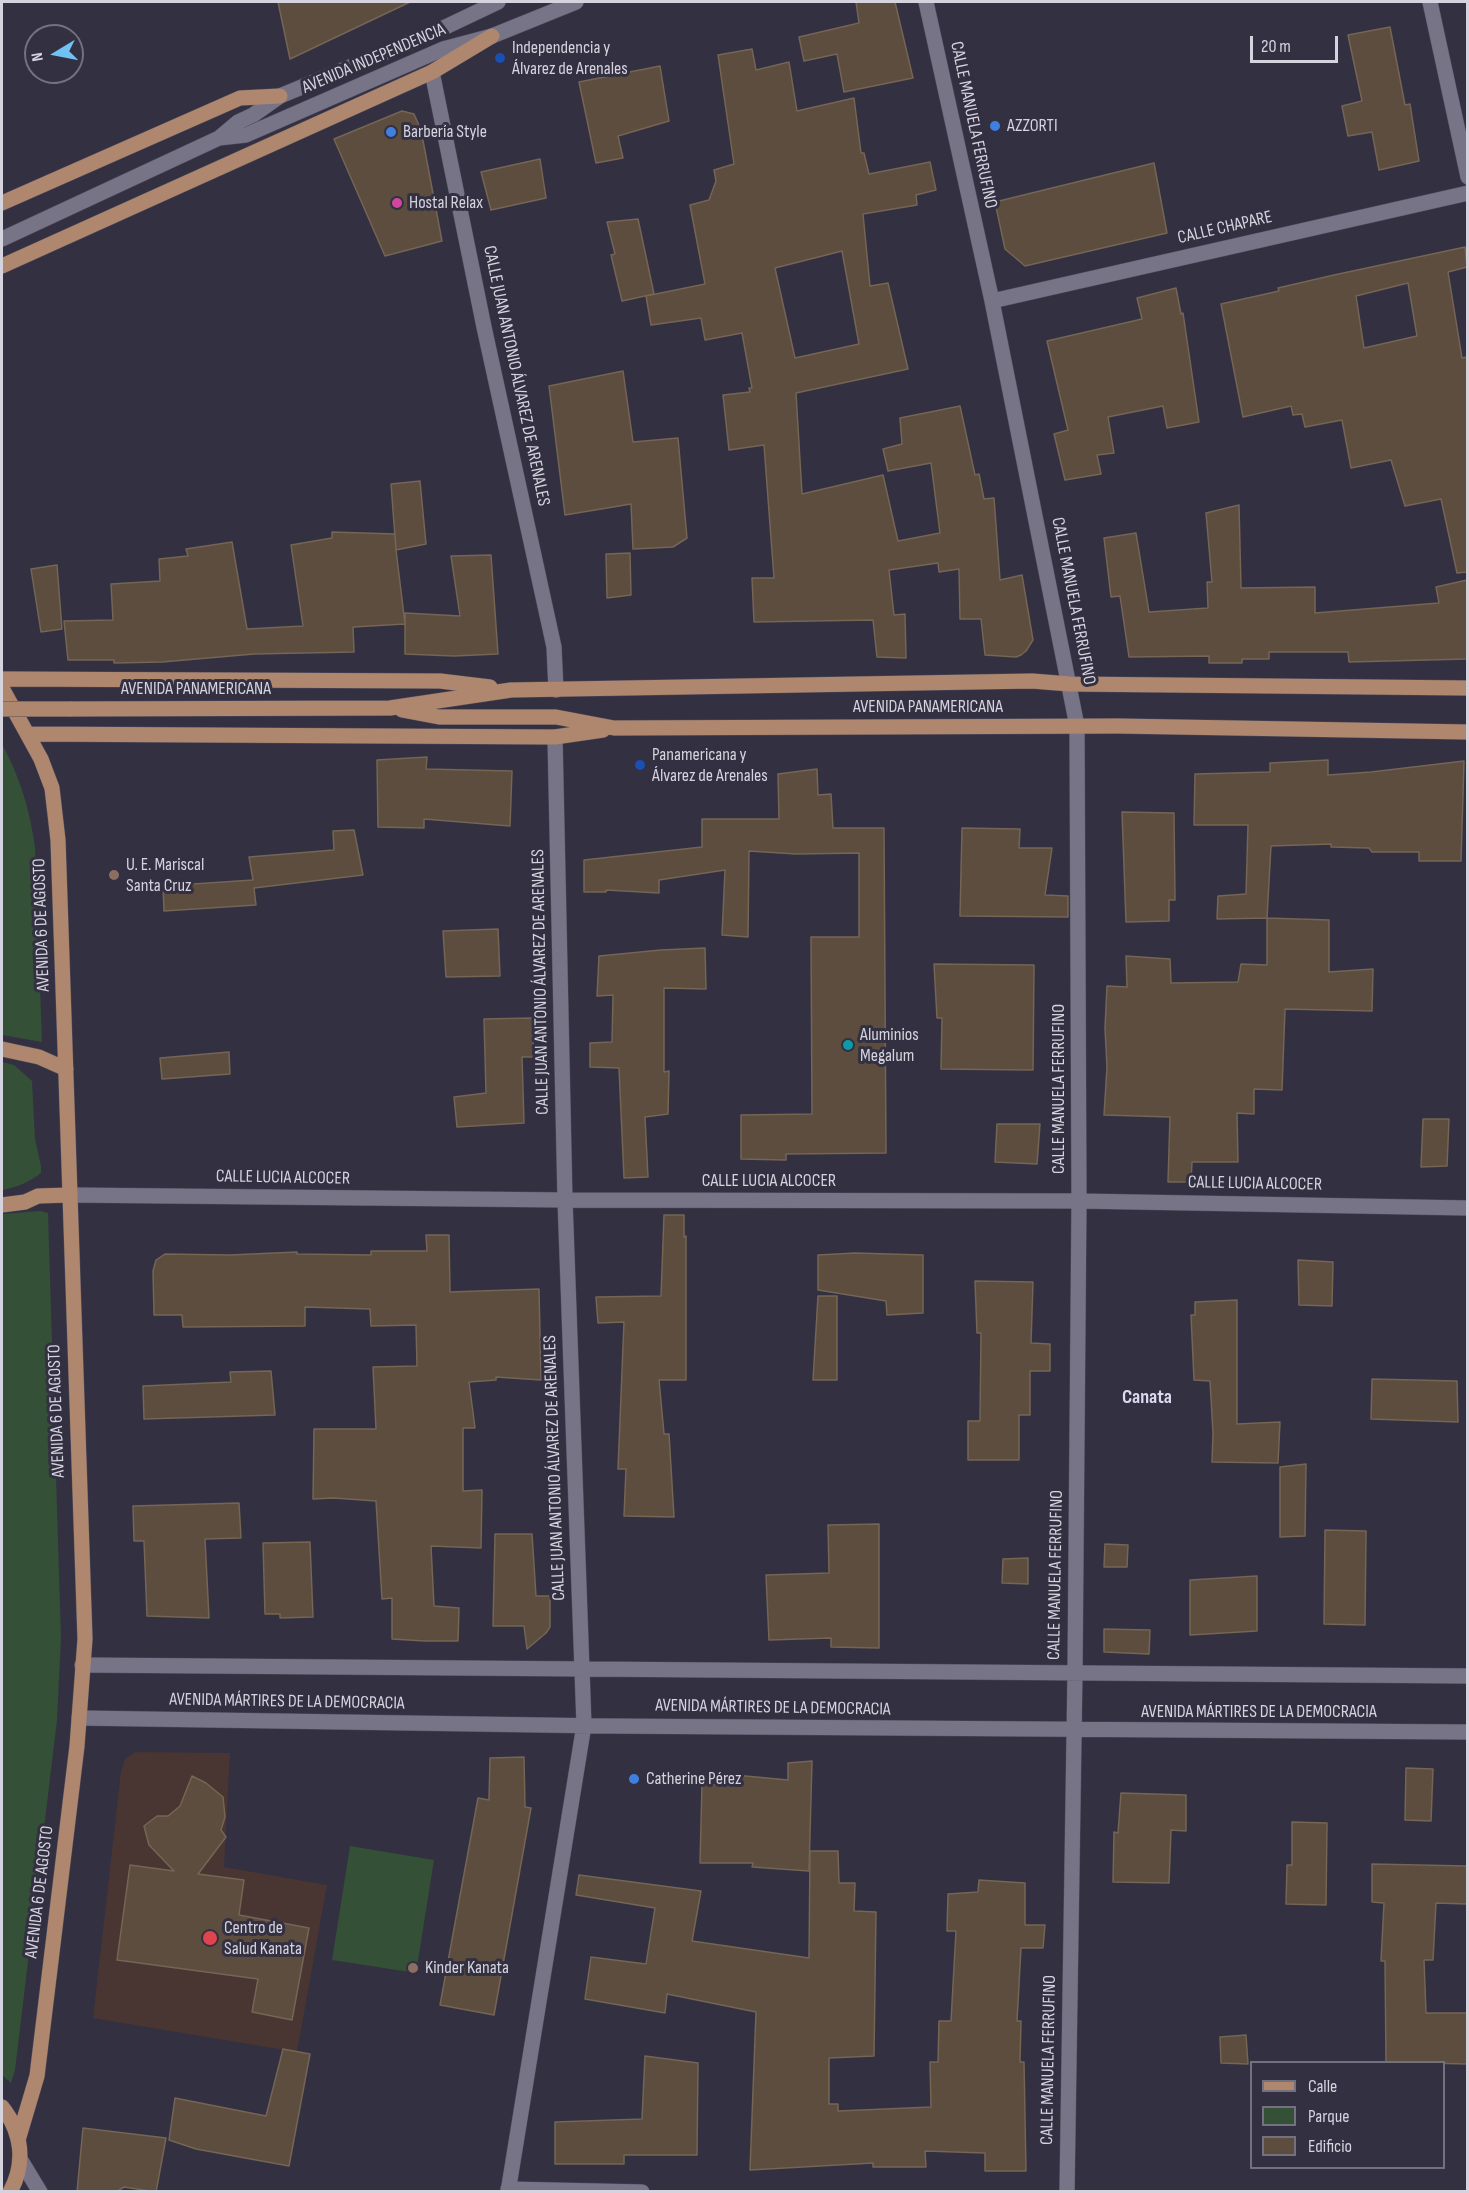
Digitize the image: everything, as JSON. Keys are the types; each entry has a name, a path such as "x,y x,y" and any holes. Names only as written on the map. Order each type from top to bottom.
{"main road":[{"path":"2,266 432,72 492,36"},
{"path":"2,203 240,98 280,96"},
{"path":"2,678 440,681 511,690"},
{"name":"AVENIDA PANAMERICANA","path":"2,709 390,708 511,690 1032,681 1070,684 1467,688"},
{"name":"AVENIDA 6 DE AGOSTO","path":"2,688 41,759 52,788 57,830 85,1639 79,1718 37,2076 18,2140"},
{"name":"AVENIDA PANAMERICANA","path":"390,708 439,717 556,717 614,728 1077,726 1467,732"},
{"path":"28,734 555,737 614,728"},
{"path":"2,1049 39,1057 66,1069"},
{"path":"2,1205 25,1202 38,1196 69,1195"},
{"path":"2,2108 13,2124 18,2140 20,2159 13,2188"}],"street":[{"name":"AVENIDA INDEPENDENCIA","path":"2,239 219,138 238,122 253,115 280,96 437,31 498,2"},
{"name":"AVENIDA INDEPENDENCIA","path":"219,138 246,135 443,49 492,36 576,2"},
{"name":"CALLE MANUELA FERRUFINO","path":"926,2 992,301 1077,726 1079,1201 1075,1672 1066,2192"},
{"path":"1430,2 1467,177"},
{"name":"CALLE JUAN ANTONIO ÁLVAREZ DE ARENALES","path":"432,72 484,327 554,647 556,690"},
{"name":"CALLE CHAPARE","path":"992,301 1467,193"},
{"name":"CALLE JUAN ANTONIO ÁLVAREZ DE ARENALES","path":"508,2190 584,1725 565,1200 555,737"},
{"name":"CALLE LUCIA ALCOCER","path":"69,1195 565,1200 1079,1201 1467,1208"},
{"name":"AVENIDA MÁRTIRES DE LA DEMOCRACIA","path":"82,1665 1467,1676"},
{"name":"AVENIDA MÁRTIRES DE LA DEMOCRACIA","path":"79,1718 1074,1730 1467,1732"},
{"path":"20,2159 40,2192"},
{"path":"508,2190 642,2192"}],"shaded area":[{"name":"Centro de Salud Kanata","path":"135,1752 230,1753 224,1867 327,1885 297,2052 93,2018 121,1771 125,1759"}],"green space":[{"path":"2,744 23,794 35,848 42,1042 2,1035"},
{"path":"2,1062 14,1065 32,1081 35,1139 41,1166 41,1173 32,1179 3,1190 2,1190"},
{"path":"40,1211 48,1213 61,1638 57,1720 15,2070 11,2083 2,2075 2,1214"},
{"path":"350,1846 434,1860 416,1973 332,1960"}],"building":[{"path":"278,2 410,2 290,59"},
{"path":"856,2 895,2 913,78 844,92 837,54 804,61 799,37 859,23"},
{"path":"1390,27 1405,105 1410,104 1419,161 1379,170 1372,132 1348,136 1342,106 1362,101 1348,35"},
{"path":"752,49 756,70 789,62 797,111 854,98 861,153 864,153 869,174 930,162 936,190 916,195 917,205 863,214 870,286 888,283 908,369 796,393 802,494 883,475 898,541 940,533 931,463 888,471 883,449 902,444 900,418 960,406 975,475 979,474 984,499 994,498 1000,580 1022,575 1033,640 1021,655 1016,657 985,655 981,619 960,619 959,569 939,572 938,563 889,570 894,615 905,614 906,658 877,657 873,620 754,622 752,578 774,578 764,445 729,450 723,395 750,392 749,388 752,388 742,333 705,340 701,318 651,325 646,296 705,284 690,205 709,200 716,181 714,170 734,164 718,55","holes":["842,251 859,344 795,358 775,268"]},
{"path":"660,66 669,121 618,136 623,158 596,163 579,82"},
{"path":"402,111 414,114 421,130 442,241 385,256 334,139"},
{"path":"540,159 546,198 491,210 481,172"},
{"path":"1154,163 1167,233 1025,266 1005,249 995,202"},
{"path":"638,219 654,294 622,301 611,255 615,254 607,222"},
{"path":"1465,247 1467,267 1448,272 1462,358 1467,357 1467,572 1457,573 1441,499 1405,506 1391,460 1351,468 1342,420 1305,427 1302,414 1293,415 1291,406 1243,417 1221,304 1279,291 1278,288","holes":["1408,283 1417,336 1364,348 1356,296"]},
{"path":"1176,288 1181,314 1183,313 1199,422 1167,428 1163,406 1108,417 1114,453 1097,455 1101,474 1065,480 1054,434 1068,430 1047,341 1142,319 1137,298"},
{"path":"623,371 633,442 678,438 687,538 673,547 633,549 631,504 565,515 549,386"},
{"path":"420,481 426,544 396,550 405,624 353,627 354,652 254,654 162,662 114,663 114,660 68,660 64,621 113,620 111,584 160,581 159,559 188,556 186,549 232,542 247,629 303,626 291,545 332,538 332,532 395,534 391,484"},
{"path":"1239,505 1241,588 1315,587 1315,613 1439,603 1436,587 1467,580 1467,659 1349,662 1348,652 1269,652 1269,659 1242,659 1242,663 1209,663 1209,656 1129,657 1120,596 1111,597 1104,538 1136,533 1149,612 1208,608 1207,582 1212,582 1206,513"},
{"path":"630,553 631,595 607,598 606,554"},
{"path":"491,555 498,654 454,656 405,654 405,613 460,616 451,556"},
{"path":"57,565 62,629 41,632 31,569"},
{"path":"427,757 426,769 512,771 510,826 424,819 424,828 378,827 377,760"},
{"path":"1328,760 1328,775 1464,761 1461,861 1419,861 1419,852 1372,852 1369,848 1331,847 1331,844 1271,846 1267,918 1217,919 1218,896 1246,894 1248,825 1194,825 1195,774 1270,772 1270,763"},
{"path":"817,769 818,795 831,794 833,828 884,828 886,1153 786,1154 786,1160 741,1159 741,1115 812,1114 811,937 859,937 859,853 796,854 749,851 748,937 722,935 725,870 659,880 659,893 606,890 606,892 584,892 584,860 702,847 702,819 779,819 778,774"},
{"path":"1122,812 1174,813 1175,900 1169,900 1169,921 1126,922"},
{"path":"962,828 1020,829 1019,848 1052,848 1045,895 1068,896 1068,917 960,916"},
{"path":"354,830 363,875 254,888 256,905 164,911 163,886 253,880 249,857 334,850 333,831"},
{"path":"1267,918 1329,920 1329,972 1373,969 1372,1011 1285,1009 1282,1090 1254,1089 1254,1114 1237,1113 1238,1162 1192,1162 1191,1182 1168,1182 1170,1117 1104,1115 1107,1067 1105,1028 1107,986 1127,987 1126,956 1170,959 1171,983 1238,982 1241,964 1267,965"},
{"path":"498,929 500,976 446,977 443,931"},
{"path":"705,948 706,989 664,988 664,1072 669,1071 668,1114 645,1117 648,1177 624,1178 619,1068 590,1067 590,1043 612,1042 613,995 597,996 599,956"},
{"path":"934,964 1034,965 1033,1070 941,1069 942,1018 937,1018"},
{"path":"532,1018 534,1057 522,1057 524,1123 457,1127 454,1097 486,1093 484,1019"},
{"path":"229,1052 230,1074 162,1079 160,1058"},
{"path":"1423,1119 1449,1119 1447,1166 1421,1167"},
{"path":"997,1124 1040,1124 1037,1164 995,1162"},
{"path":"664,1215 684,1215 684,1237 686,1236 686,1380 659,1380 664,1434 669,1434 674,1517 624,1516 626,1469 618,1469 624,1322 598,1323 596,1297 661,1296"},
{"path":"426,1235 449,1235 450,1292 539,1289 541,1380 496,1377 496,1380 469,1382 475,1428 463,1428 463,1491 482,1490 481,1548 431,1546 434,1606 459,1608 458,1641 392,1639 392,1598 382,1599 376,1501 313,1499 314,1429 376,1429 373,1367 417,1366 416,1325 371,1326 370,1309 305,1307 305,1326 183,1327 182,1315 154,1315 153,1271 156,1260 165,1254 230,1255 297,1252 297,1254 371,1255 371,1251 427,1251"},
{"path":"855,1253 923,1255 923,1313 887,1315 886,1301 818,1290 818,1255"},
{"path":"1298,1260 1333,1262 1332,1306 1299,1305"},
{"path":"975,1281 1033,1282 1031,1343 1050,1344 1050,1371 1030,1371 1030,1415 1019,1415 1019,1460 968,1460 968,1421 980,1421 981,1333 977,1333"},
{"path":"818,1296 837,1296 837,1380 813,1380"},
{"path":"1237,1300 1237,1424 1280,1422 1278,1463 1212,1462 1210,1381 1194,1380 1191,1315 1195,1315 1195,1302"},
{"path":"271,1371 275,1415 144,1419 143,1386 231,1382 230,1372"},
{"path":"1372,1379 1457,1381 1458,1422 1371,1419"},
{"path":"1306,1464 1305,1536 1280,1537 1280,1467"},
{"path":"239,1503 241,1538 205,1539 209,1618 147,1616 144,1541 134,1541 133,1506"},
{"path":"879,1524 879,1648 831,1647 831,1638 769,1640 766,1575 829,1573 828,1525"},
{"path":"1325,1530 1366,1531 1365,1625 1324,1624"},
{"path":"495,1534 532,1534 536,1596 550,1596 550,1627 527,1649 524,1626 493,1626"},
{"path":"310,1542 313,1617 280,1618 280,1614 265,1614 263,1543"},
{"path":"1105,1544 1128,1545 1127,1567 1104,1567"},
{"path":"1028,1558 1028,1584 1002,1583 1003,1559"},
{"path":"1257,1576 1257,1631 1190,1635 1190,1580"},
{"path":"1104,1629 1150,1630 1149,1654 1104,1652"},
{"path":"524,1757 525,1807 531,1808 494,2015 440,2005 478,1798 489,1800 490,1758"},
{"path":"812,1761 809,1871 752,1867 753,1863 700,1863 702,1784 735,1786 735,1775 788,1780 788,1763"},
{"path":"1406,1768 1433,1769 1431,1821 1405,1820"},
{"path":"192,1776 206,1783 223,1797 225,1817 221,1830 226,1837 198,1874 244,1880 239,1915 309,1928 292,2020 252,2012 258,1979 117,1960 130,1865 174,1871 149,1845 144,1826 157,1816 168,1816 180,1806"},
{"path":"1121,1793 1186,1795 1186,1831 1171,1830 1169,1883 1113,1882 1114,1832 1118,1833"},
{"path":"1292,1822 1327,1823 1326,1905 1286,1904 1287,1865 1292,1865"},
{"path":"810,1851 838,1851 839,1883 855,1883 854,1911 876,1912 874,2056 829,2058 829,2104 838,2104 838,2111 931,2107 930,2062 938,2062 939,2021 951,2021 956,1931 947,1931 948,1894 978,1892 979,1880 1025,1883 1025,1925 1045,1925 1043,1948 1021,1948 1017,2021 1021,2021 1020,2062 1024,2062 1026,2171 985,2171 985,2153 925,2151 926,2167 873,2167 873,2163 750,2170 756,2012 667,1994 665,2013 585,1999 591,1957 646,1964 655,1908 576,1895 579,1875 701,1891 692,1941 809,1958"},
{"path":"1372,1864 1467,1866 1467,1904 1436,1903 1433,1960 1424,1960 1426,2013 1467,2013 1467,2064 1445,2063 1445,2061 1386,2061 1385,1961 1381,1961 1384,1903 1372,1902"},
{"path":"1246,2035 1248,2064 1221,2063 1220,2037"},
{"path":"283,2049 310,2054 289,2166 196,2149 169,2140 175,2098 266,2116"},
{"path":"645,2056 698,2063 697,2155 624,2155 624,2164 555,2164 555,2122 642,2119"},
{"path":"83,2128 166,2138 156,2192 124,2187 116,2192 77,2192"}],"place":[{"name":"Independencia y Álvarez de Arenales","path":"500,58"},
{"name":"AZZORTI","path":"995,126"},
{"name":"Barbería Style","path":"391,132"},
{"name":"Hostal Relax","path":"397,203"},
{"name":"Panamericana y Álvarez de Arenales","path":"640,765"},
{"name":"U. E. Mariscal Santa Cruz","path":"114,875"},
{"name":"Aluminios Megalum","path":"848,1045"},
{"name":"Catherine Pérez","path":"634,1779"},
{"name":"Centro de Salud Kanata","path":"210,1938"},
{"name":"Kinder Kanata","path":"413,1968"}],"district":[{"name":"Canata","path":"1147,1398"}]}
